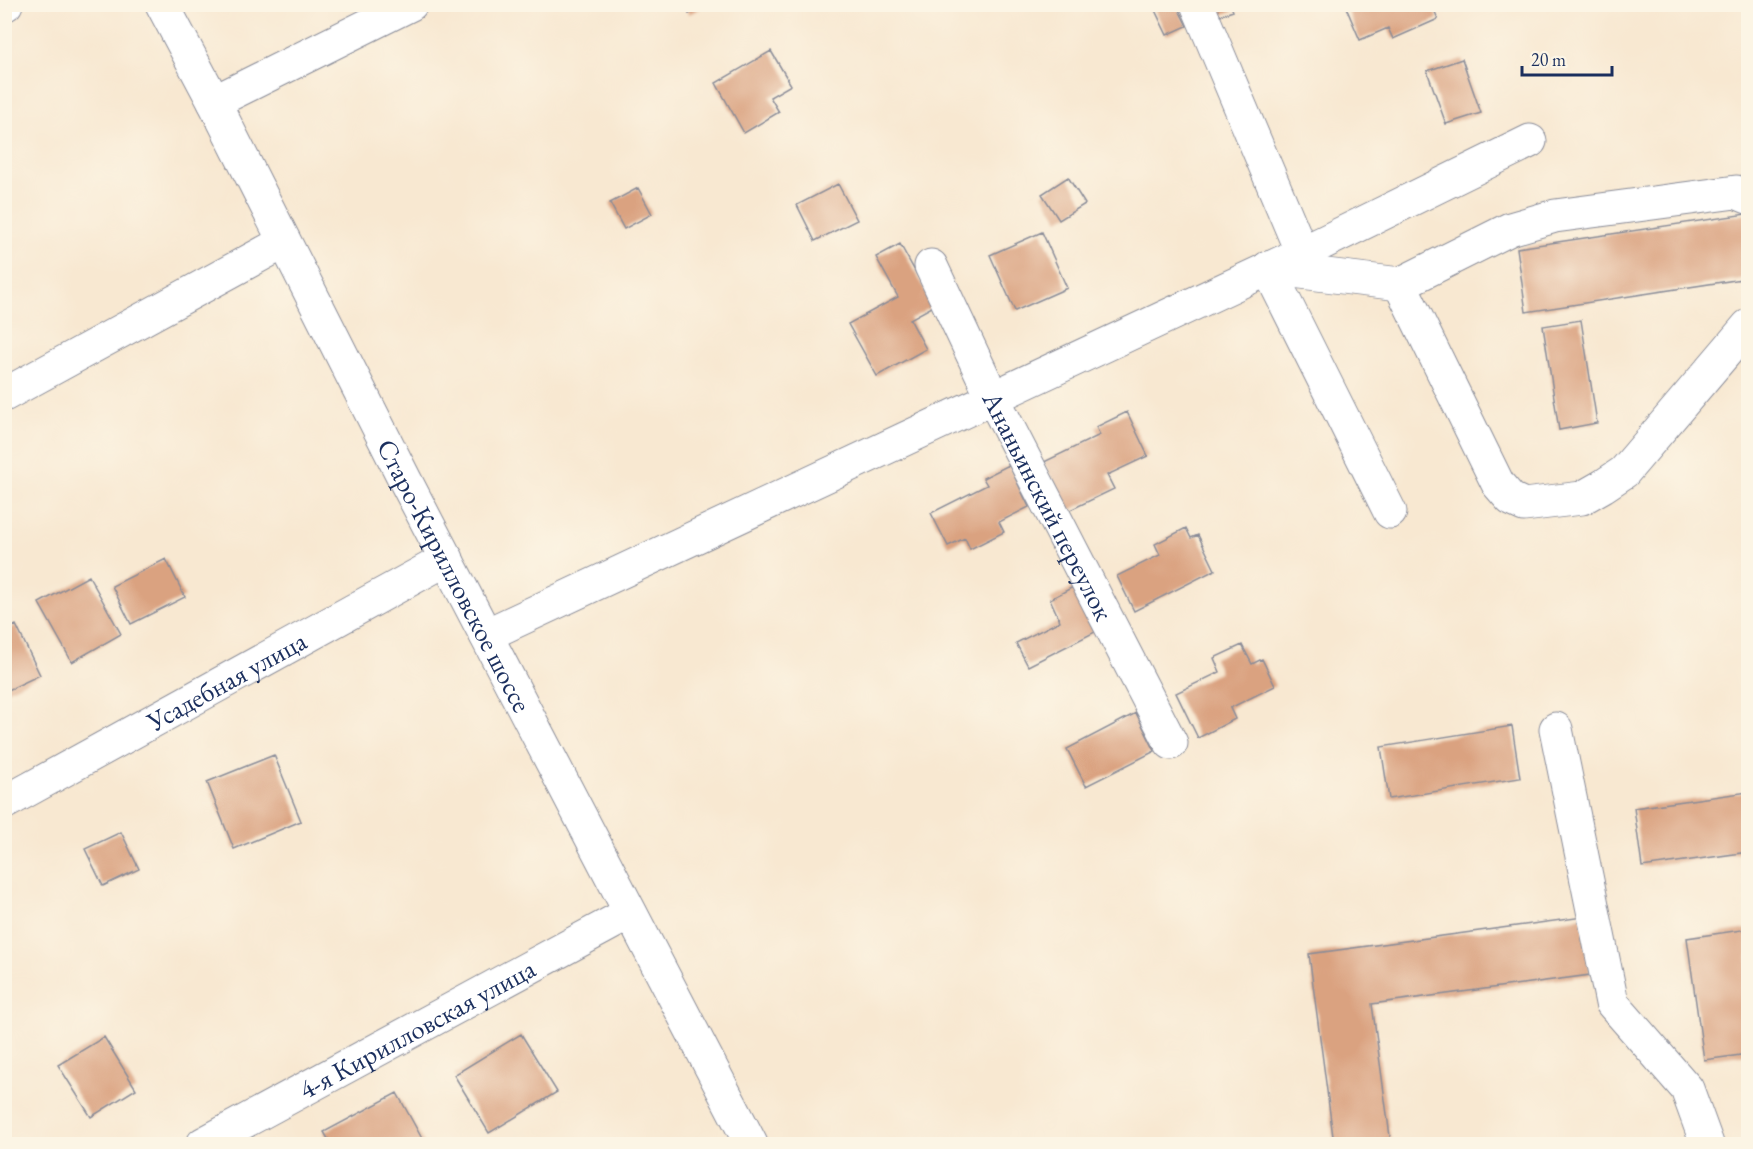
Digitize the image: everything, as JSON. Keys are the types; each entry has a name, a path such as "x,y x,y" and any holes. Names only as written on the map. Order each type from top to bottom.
{"street":[{"name":"Старо-Кирилловское шоссе","path":"162,4 751,1144"},
{"path":"214,102 411,4"},
{"path":"1197,4 1302,253"},
{"path":"486,635 1302,253 1530,141"},
{"path":"1268,268 1400,284 1510,229 1555,216 1736,192 1749,196"},
{"path":"4,395 284,242"},
{"name":"Ананьинский переулок","path":"930,266 993,398 1171,743"},
{"path":"1268,268 1390,512"},
{"path":"1400,284 1498,484 1511,499 1524,505 1582,498 1624,472 1749,326"},
{"name":"Усадебная улица","path":"4,803 447,559"},
{"path":"1556,729 1612,1003 1687,1089 1707,1144"},
{"name":"4-я Кирилловская улица","path":"203,1144 630,913"}],"building":[{"path":"684,4 708,4 689,14"},
{"path":"1152,4 1176,4 1187,26 1167,35"},
{"path":"1207,4 1230,4 1233,11 1212,18"},
{"path":"1345,5 1432,5 1438,19 1393,39 1388,28 1360,40"},
{"path":"771,51 791,85 770,97 779,112 744,133 716,83"},
{"path":"1462,59 1481,113 1446,124 1427,71"},
{"path":"1068,177 1085,204 1059,220 1042,194"},
{"path":"838,184 857,220 815,241 797,205"},
{"path":"638,188 652,214 624,229 610,203"},
{"path":"1746,214 1748,278 1526,312 1517,248"},
{"path":"1042,232 1067,288 1015,311 990,255"},
{"path":"900,244 934,306 910,319 926,349 877,376 848,324 898,297 876,257"},
{"path":"1581,320 1597,423 1559,430 1543,326"},
{"path":"1127,412 1148,456 1107,475 1114,489 1068,511 1044,462 1100,435 1096,427"},
{"path":"1009,465 1029,507 999,522 1004,532 970,549 965,538 948,546 931,513 987,485 983,478"},
{"path":"1186,528 1191,538 1198,535 1215,570 1134,611 1117,576 1160,555 1155,544"},
{"path":"166,559 185,597 131,624 112,586"},
{"path":"89,576 121,634 72,662 39,603"},
{"path":"1073,587 1095,632 1028,666 1016,643 1060,621 1050,599"},
{"path":"16,625 40,675 4,692 4,631"},
{"path":"1242,645 1252,664 1262,659 1275,686 1230,708 1235,719 1198,738 1176,693 1220,672 1214,658"},
{"path":"1136,713 1155,751 1086,786 1067,749"},
{"path":"1512,726 1520,778 1389,799 1381,747"},
{"path":"274,755 301,821 234,849 207,782"},
{"path":"1748,792 1748,852 1642,867 1634,808"},
{"path":"121,832 139,869 103,886 85,849"},
{"path":"1583,917 1590,975 1372,1004 1391,1144 1334,1144 1309,954"},
{"path":"1748,929 1748,1054 1704,1060 1687,938"},
{"path":"521,1034 557,1092 489,1133 454,1075"},
{"path":"104,1037 136,1089 91,1117 58,1065"},
{"path":"397,1093 425,1144 331,1144 324,1132"}]}
